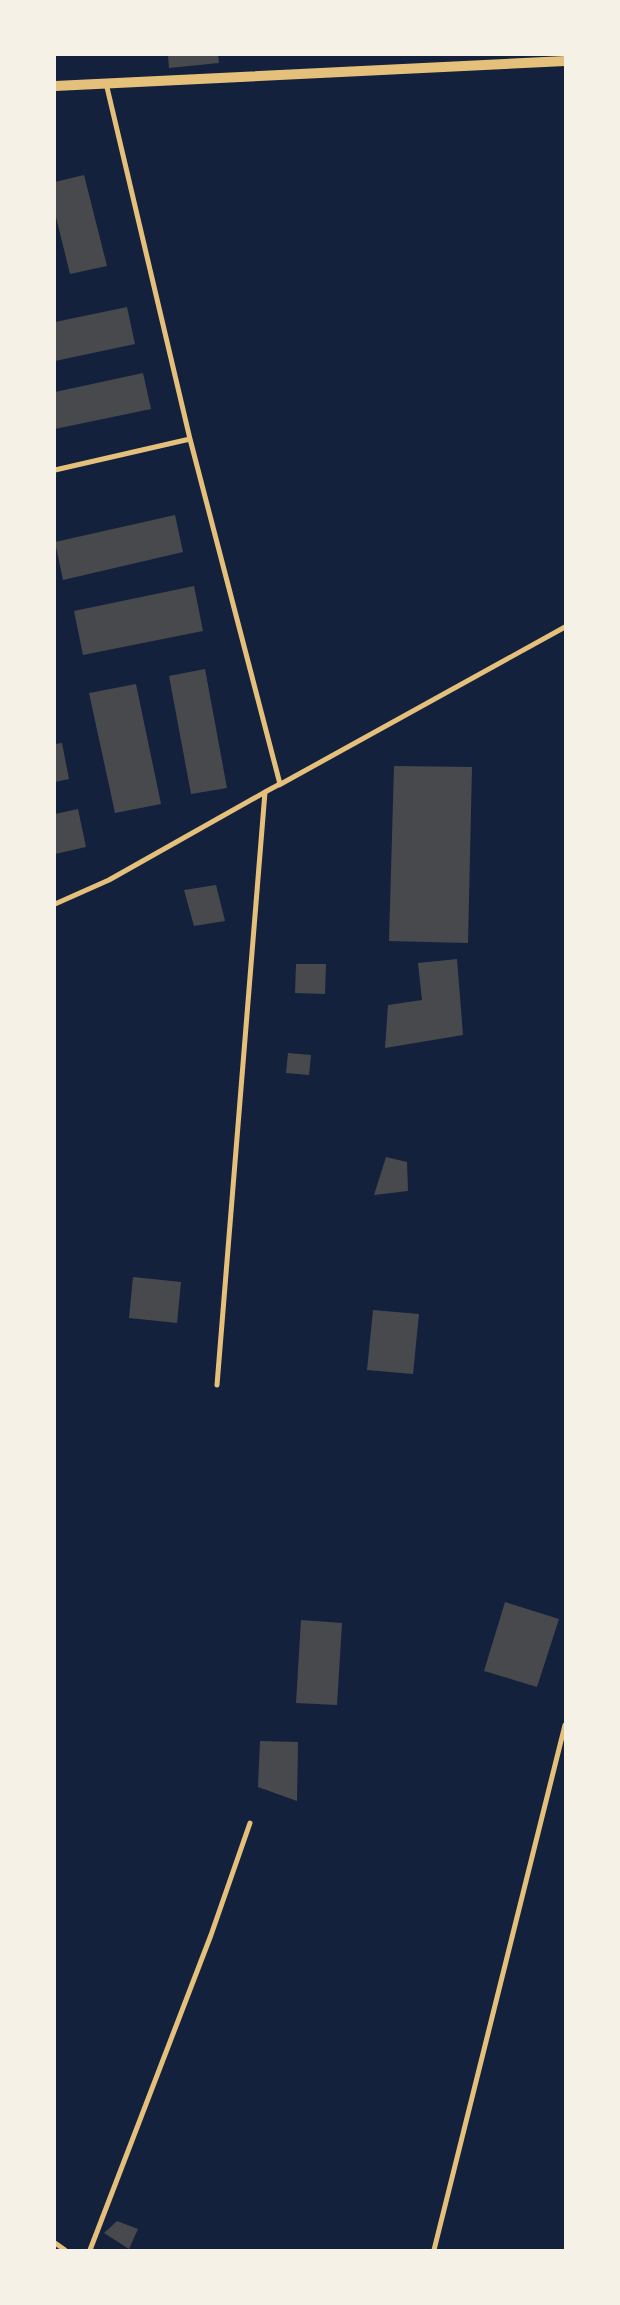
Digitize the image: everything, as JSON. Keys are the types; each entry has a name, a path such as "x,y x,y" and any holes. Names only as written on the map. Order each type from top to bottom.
{"main road":[{"path":"55,86 565,61"}],"street":[{"path":"106,84 190,439 280,784"},
{"path":"55,470 190,439"},
{"path":"55,904 109,880 565,627"},
{"path":"217,1385 266,792"},
{"path":"434,2250 565,1725"},
{"path":"90,2250 211,1935 250,1823"},
{"path":"55,2244 65,2250"}],"building":[{"path":"168,55 218,55 219,63 169,68"},
{"path":"84,175 107,266 70,274 55,213 55,182"},
{"path":"127,307 135,344 55,361 55,322"},
{"path":"143,373 151,409 55,429 55,392"},
{"path":"175,515 183,552 63,580 55,542"},
{"path":"194,586 203,631 83,655 74,611"},
{"path":"205,669 227,788 191,794 169,676"},
{"path":"136,684 161,804 115,813 89,693"},
{"path":"62,743 69,779 55,782 55,744"},
{"path":"394,766 472,767 468,943 389,941"},
{"path":"78,809 86,847 55,854 55,814"},
{"path":"216,885 225,921 194,926 184,890"},
{"path":"457,959 463,1035 385,1048 388,1005 422,1000 418,963"},
{"path":"296,964 326,964 325,994 295,993"},
{"path":"288,1053 311,1055 309,1075 286,1073"},
{"path":"386,1157 407,1162 408,1191 374,1195"},
{"path":"133,1277 181,1282 177,1323 129,1318"},
{"path":"373,1310 419,1314 413,1374 367,1370"},
{"path":"505,1602 559,1619 537,1687 484,1671"},
{"path":"301,1620 342,1623 337,1705 296,1703"},
{"path":"260,1741 298,1742 297,1801 258,1787"},
{"path":"117,2221 138,2229 129,2249 104,2233"}]}
